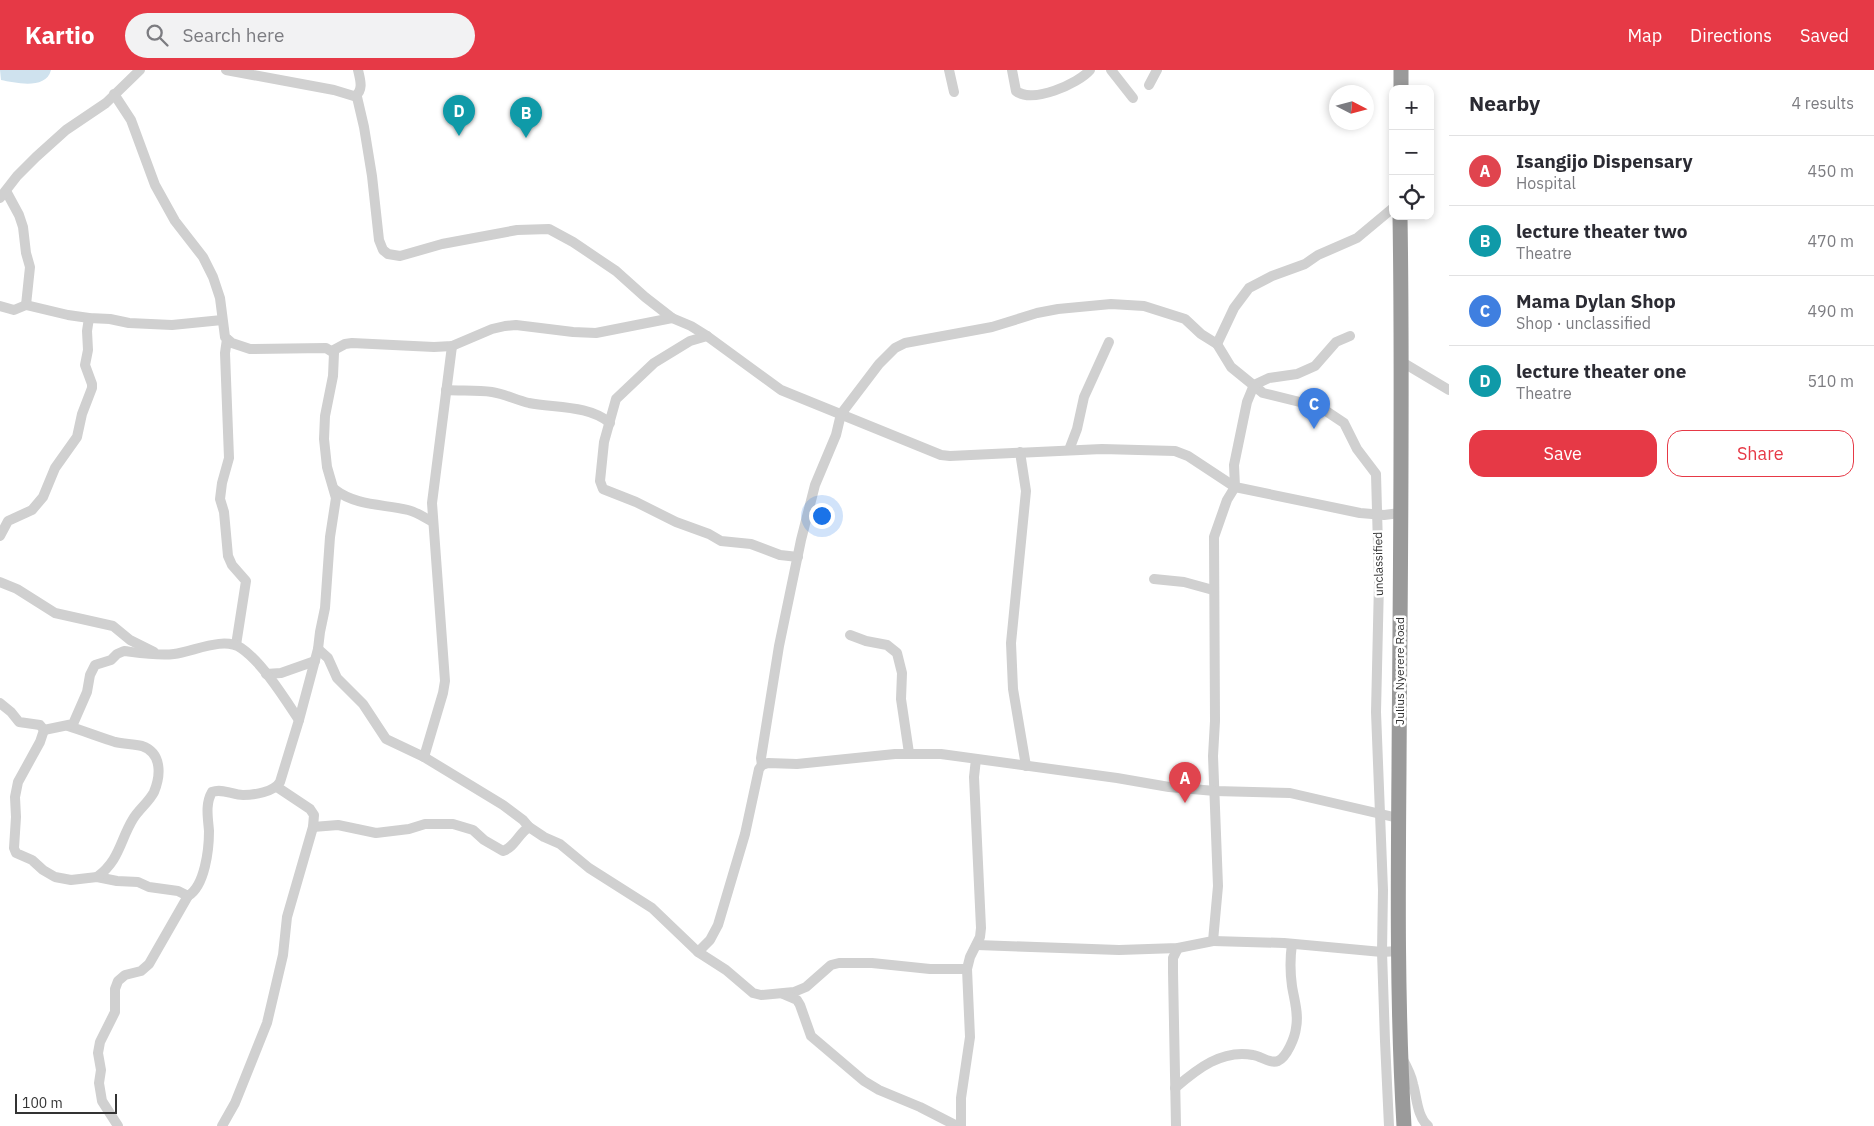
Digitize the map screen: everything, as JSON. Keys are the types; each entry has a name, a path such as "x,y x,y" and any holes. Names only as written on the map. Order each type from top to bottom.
{"highway":[{"path":"1401,85 1402,70"},
{"name":"Julius Nyerere Road","path":"1400,220 1402,362 1398,951 1400,1055 1404,1126"}],"street":[{"path":"26,305 30,268 23,227 19,215 3,194 17,176 36,157 66,130 106,103 140,70"},
{"path":"226,70 334,90 355,96 358,100 364,127 379,240 383,250 388,254 406,256 424,248 516,230 549,229 573,242 616,271 672,318 691,326 707,336 781,390 941,455 1102,449 1175,451 1188,456 1234,488 1360,513 1400,513"},
{"path":"355,96 361,88 358,70"},
{"path":"949,70 954,92"},
{"path":"1012,70 1016,91 1025,95 1052,92 1075,81 1090,70"},
{"path":"1111,70 1133,98"},
{"path":"1149,85 1157,70"},
{"path":"114,94 131,120 155,185 175,221 203,258 213,277 220,298 224,334 232,343 250,349 326,348 332,350 352,343 434,347 452,346 492,329 505,326 596,333 672,318"},
{"path":"698,952 710,940 718,925 738,861 758,774 762,765 761,758 779,646 815,485 836,435 841,414 879,364 895,348 904,343 992,327 1058,308 1111,304 1144,306 1185,319 1201,334 1217,344 1234,308 1249,288 1272,276 1305,264 1318,255 1357,238 1389,211"},
{"path":"0,306 14,310 26,305 89,318 110,318 129,323 172,325 222,320"},
{"path":"0,536 8,521 32,510 37,505 46,491 55,468 77,437 82,414 92,388 85,364 88,350 87,331 89,318"},
{"path":"707,336 690,342 654,363 642,372 616,399 604,442 600,482 603,488 721,541 751,544 780,555 798,557"},
{"path":"1213,941 1218,886 1213,756 1215,720 1214,537 1227,500 1234,488 1234,465 1247,402 1254,385 1270,378 1297,374 1315,366 1336,342 1350,336"},
{"path":"227,339 225,353 229,458 219,494 224,512 228,556 232,565 246,581 236,645"},
{"path":"1068,450 1077,429 1086,390 1109,342"},
{"name":"unclassified","path":"1217,344 1231,367 1263,393 1320,407 1344,424 1357,449 1376,474 1380,582 1376,712 1383,890 1382,952 1389,1126"},
{"path":"424,756 445,681 432,503 452,346"},
{"path":"277,787 299,720 315,661 325,608 330,537 336,506 334,489 327,467 324,439 335,357 332,350"},
{"path":"1402,362 1449,390"},
{"path":"446,390 492,392 527,402 594,414 604,417 610,423"},
{"path":"1020,452 1026,491 1011,642 1013,689 1026,766"},
{"path":"334,489 348,498 408,510 432,522"},
{"path":"1154,579 1184,582 1213,590"},
{"path":"0,582 17,589 55,613 113,626 130,640 154,653"},
{"path":"850,635 866,641 887,645 896,653 902,673 901,699 908,753"},
{"path":"44,730 73,724 78,715 90,675 95,665 111,660 117,654 124,651 173,654 221,644 236,645 242,648 266,674 299,720"},
{"path":"318,649 328,658 337,678 363,704 386,739 424,756 503,805 544,837 560,844 589,868 608,878 652,908 698,952 726,970 753,993 762,995 782,994 806,986 831,965 839,963 872,963 930,969 967,970"},
{"path":"266,674 281,673 315,661"},
{"path":"0,703 19,722 40,725 44,730"},
{"path":"68,726 114,741 142,746 151,752 157,760 158,777 153,794 132,820 121,847 108,869 97,877"},
{"path":"44,730 40,742 18,782 15,796 14,848 16,853 32,860 43,870 55,877 72,880 97,877 117,881 138,882 149,887 178,891 188,896"},
{"path":"762,765 768,763 816,763 908,753 941,754 1169,787 1215,791 1290,793 1398,818"},
{"path":"961,1126 961,1098 970,1037 967,970 970,957 980,937 981,928 974,777 976,759"},
{"path":"118,1126 102,1101 100,1092 101,1070 98,1053 100,1042 115,1012 115,989 118,981 125,975 141,971 148,964 188,896 194,893 200,884 205,863 209,832 207,814 212,792 220,790 243,795 277,787 310,809 314,815 313,827 287,917 283,955 267,1023 235,1103 222,1126"},
{"path":"313,827 338,825 376,833 409,829 425,824 453,824 474,830 484,840 503,851 510,848 529,827"},
{"path":"976,945 1119,950 1173,948 1213,941 1292,944 1382,952 1398,951"},
{"path":"1175,1088 1196,1070 1222,1057 1243,1053 1259,1056 1273,1062 1284,1056 1296,1030 1297,1019 1290,971 1292,944"},
{"path":"1173,948 1176,1126"},
{"path":"782,994 797,1000 809,1034 814,1040 864,1081 879,1090 920,1107 957,1126"},
{"path":"1400,1055 1408,1069 1419,1109 1424,1122 1428,1126"}],"water":[{"path":"0,70 51,70 43,80 30,84 1,80"}],"place":[{"name":"lecture theater one","path":"459,136"},
{"name":"lecture theater two","path":"526,138"},
{"name":"Mama Dylan Shop","path":"1314,429"},
{"name":"Isangijo Dispensary","path":"1185,803"}]}
